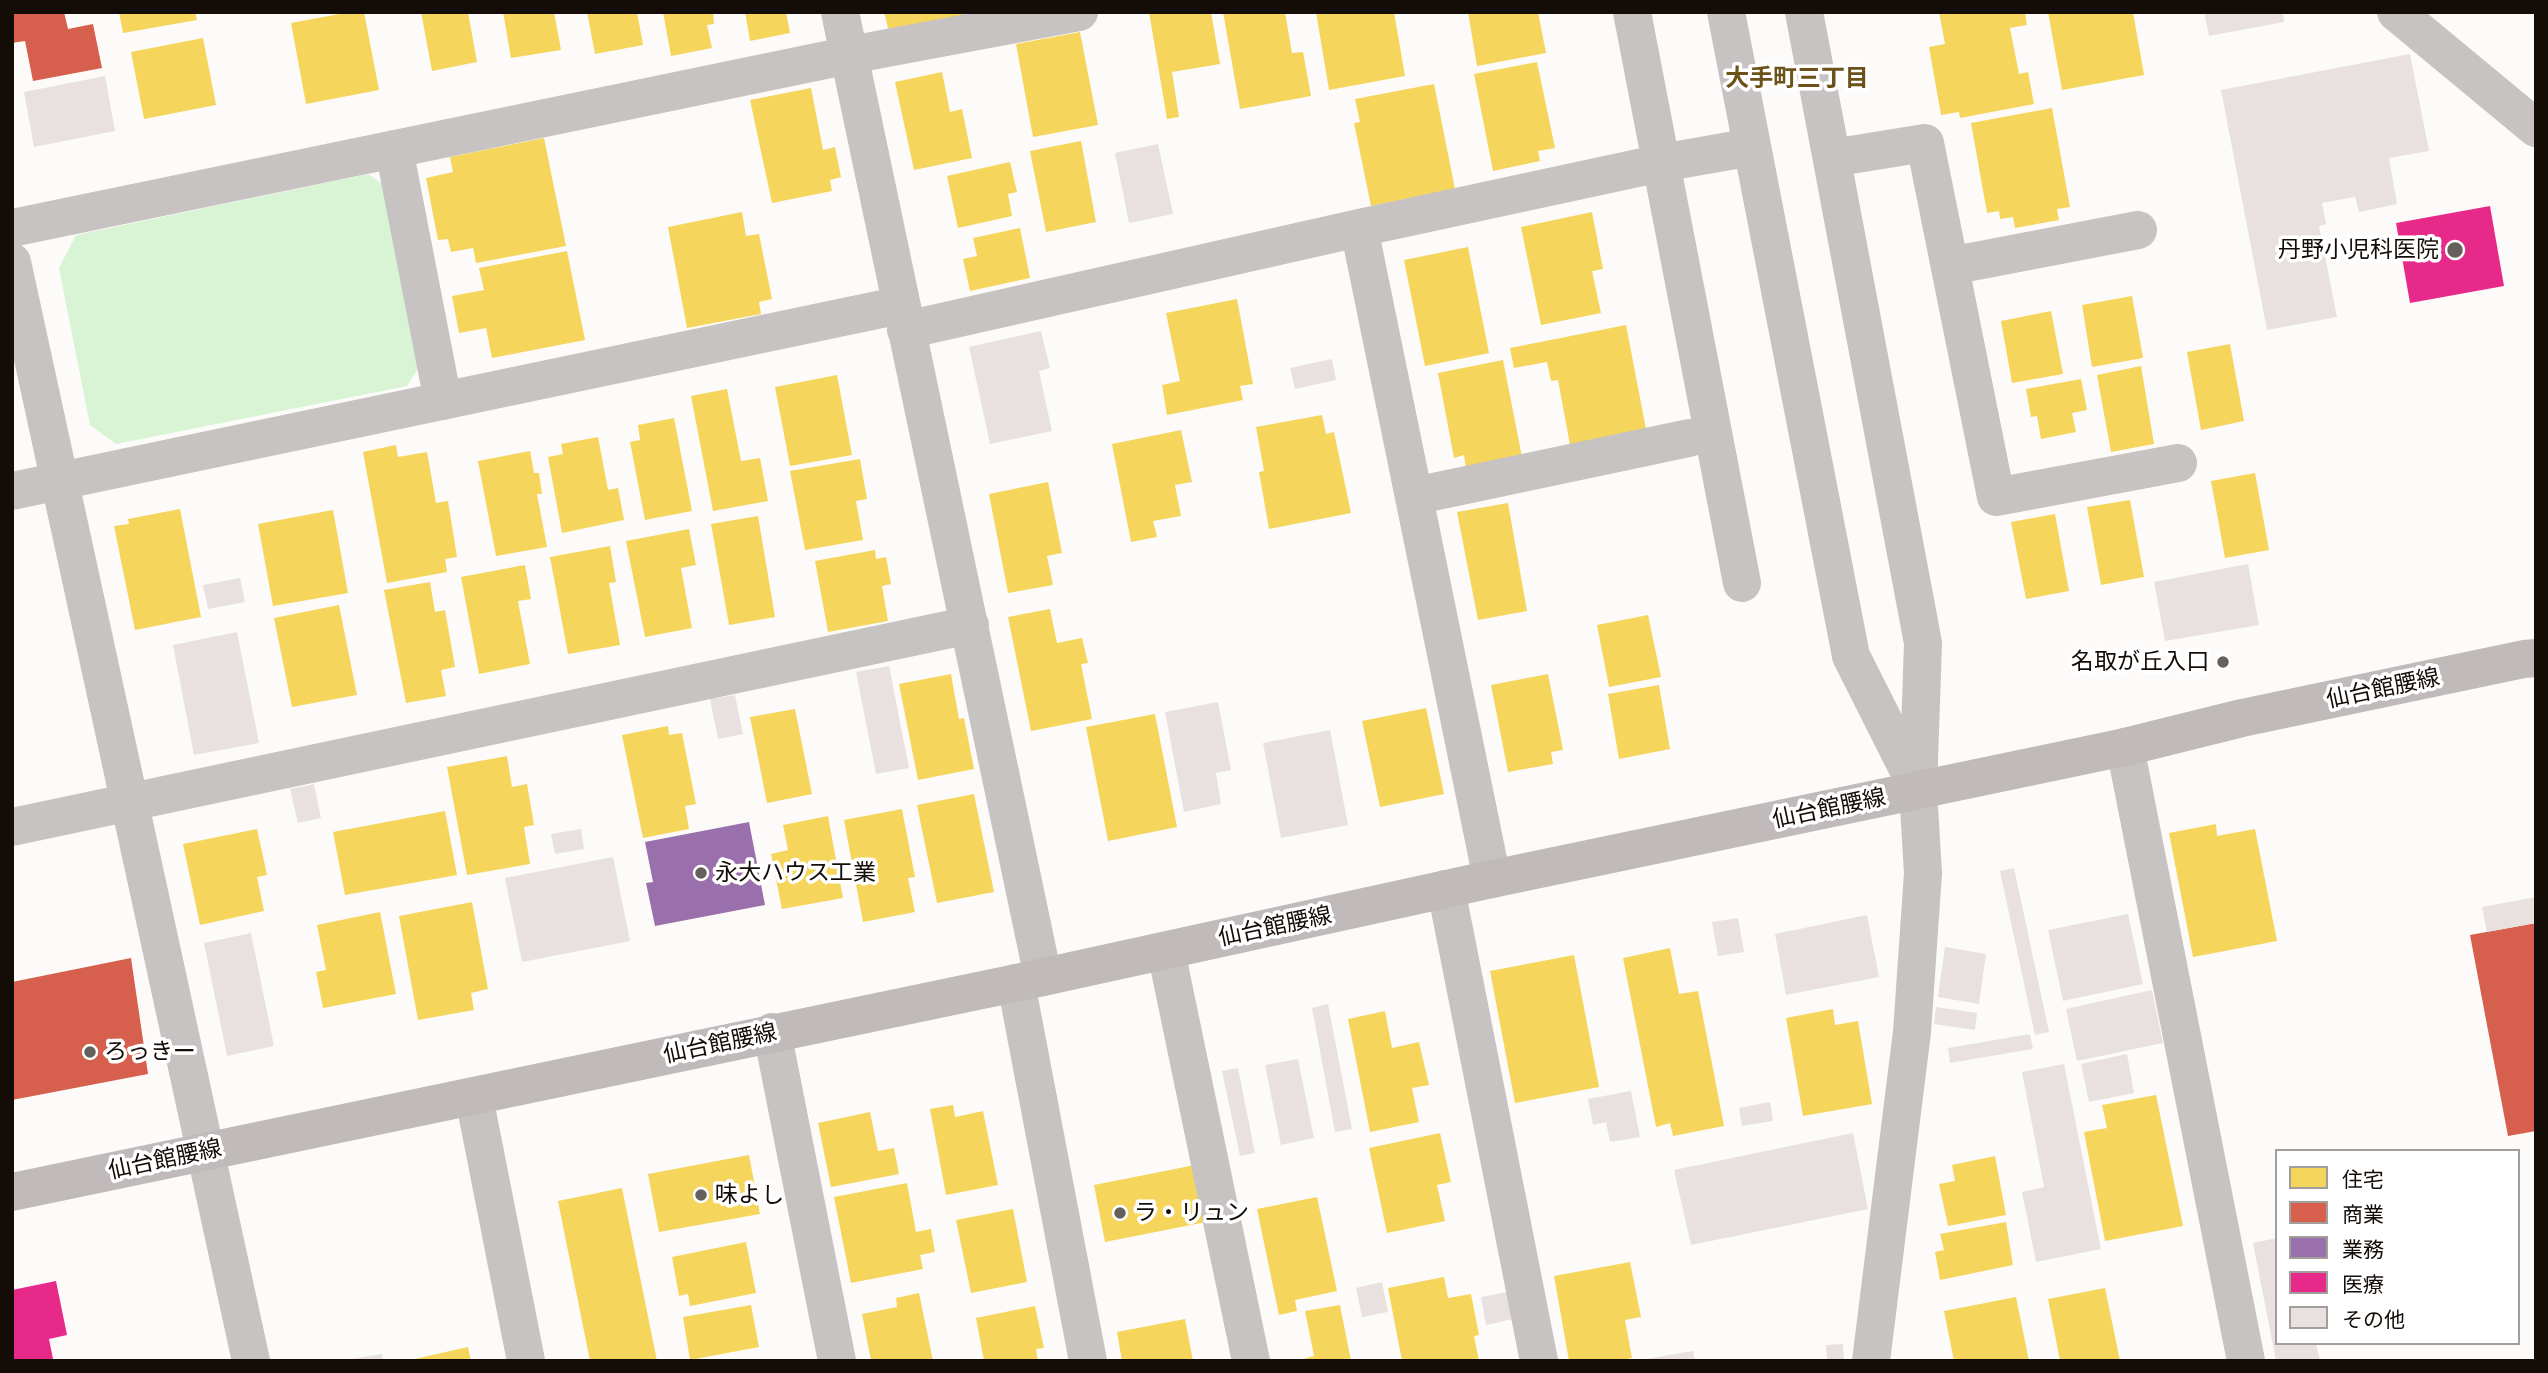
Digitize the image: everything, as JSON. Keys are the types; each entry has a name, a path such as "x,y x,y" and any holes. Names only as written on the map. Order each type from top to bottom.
{"main road":[{"name":"仙台館腰線","path":"12,1192 1029,980 1493,878 2125,747 2242,718 2536,658"}],"street":[{"path":"840,12 970,625 1088,1361"},
{"path":"12,228 850,55 1079,12"},
{"path":"1632,12 1742,583"},
{"path":"1726,12 1852,656 1919,790"},
{"path":"1804,12 1923,643 1919,790 1923,873 1912,1032 1871,1361"},
{"path":"2396,12 2536,128"},
{"path":"1832,158 1926,143 1996,497 2178,463"},
{"path":"12,491 443,401 904,318 1359,228 1661,163 1752,147"},
{"path":"394,149 443,401"},
{"path":"1359,228 1493,878"},
{"path":"1950,266 2138,230"},
{"path":"12,262 251,1361"},
{"path":"1414,496 1689,438"},
{"path":"12,827 970,625"},
{"path":"2125,747 2246,1361"},
{"path":"1446,889 1539,1361"},
{"path":"1166,951 1251,1361"},
{"path":"772,1032 836,1361"},
{"path":"474,1097 526,1361"}],"green space":[{"path":"368,174 387,187 421,364 407,386 116,444 90,425 59,268 76,235"}],"building: 住宅":[{"path":"119,12 195,12 197,20 123,33"},
{"path":"364,12 379,90 306,104 291,23"},
{"path":"421,12 468,12 477,62 432,71"},
{"path":"503,12 554,12 561,50 511,58"},
{"path":"587,12 637,12 643,45 595,54"},
{"path":"663,12 713,12 714,24 707,25 712,48 671,56"},
{"path":"745,12 786,12 790,33 750,41"},
{"path":"884,12 963,12 963,17 889,32"},
{"path":"1149,12 1211,12 1220,64 1172,72 1179,117 1167,119"},
{"path":"1223,12 1285,12 1292,53 1303,52 1311,96 1240,109"},
{"path":"1316,12 1394,12 1405,76 1329,90"},
{"path":"1468,12 1538,12 1546,53 1477,66"},
{"path":"1939,12 2025,12 2027,25 2010,28 2019,74 2028,72 2034,104 1960,118 1959,112 1941,115 1929,47 1945,44"},
{"path":"2048,12 2133,12 2144,75 2062,90"},
{"path":"1080,32 1098,125 1033,137 1016,44"},
{"path":"203,38 216,105 144,119 131,52"},
{"path":"1537,62 1555,148 1538,151 1540,161 1493,171 1474,74"},
{"path":"942,72 950,112 962,109 972,158 914,170 895,82"},
{"path":"1434,84 1455,189 1371,206 1354,123 1360,122 1355,99"},
{"path":"811,88 823,150 835,147 841,177 830,180 832,191 772,203 750,100"},
{"path":"2052,108 2070,207 2057,209 2059,220 2015,228 2013,217 2000,219 1999,211 1987,213 1971,123"},
{"path":"544,138 566,246 476,263 473,248 451,252 448,239 438,240 426,178 453,172 450,157"},
{"path":"1081,141 1096,222 1046,232 1030,151"},
{"path":"1010,162 1017,192 1008,194 1012,216 958,228 947,176"},
{"path":"742,212 746,236 759,234 772,299 759,302 761,314 687,328 668,227"},
{"path":"1592,212 1603,269 1592,271 1601,313 1541,325 1521,227"},
{"path":"1020,228 1030,278 970,291 963,259 977,256 973,238"},
{"path":"1468,247 1489,353 1425,366 1404,260"},
{"path":"567,251 585,340 492,358 486,328 459,333 452,296 484,290 479,268"},
{"path":"2132,296 2143,358 2092,367 2082,305"},
{"path":"1237,299 1253,384 1240,386 1243,400 1167,415 1162,385 1180,381 1166,313"},
{"path":"2051,311 2063,374 2012,383 2001,321"},
{"path":"1626,325 1646,429 1570,445 1558,380 1551,381 1547,362 1514,368 1510,348"},
{"path":"2230,344 2244,421 2201,430 2187,352"},
{"path":"1503,360 1522,457 1466,468 1464,455 1454,458 1438,373"},
{"path":"2141,366 2154,444 2111,452 2097,375"},
{"path":"837,375 852,455 790,466 775,387"},
{"path":"2081,379 2087,410 2072,413 2076,432 2041,439 2037,416 2031,417 2026,389"},
{"path":"727,389 741,461 760,458 768,501 713,511 691,396"},
{"path":"1322,415 1326,434 1334,432 1351,513 1269,529 1259,472 1264,471 1256,427"},
{"path":"674,418 692,511 645,520 630,442 640,440 638,425"},
{"path":"1181,430 1192,482 1175,485 1181,516 1153,521 1157,537 1131,542 1112,444"},
{"path":"598,437 608,490 618,488 624,520 562,533 548,457 563,454 561,444"},
{"path":"396,445 398,457 427,452 436,503 448,501 457,557 445,559 447,572 387,583 363,452"},
{"path":"530,451 534,473 539,473 542,494 537,494 547,547 496,556 478,461"},
{"path":"860,459 867,499 856,501 863,540 805,550 790,471"},
{"path":"2255,473 2269,550 2225,558 2211,481"},
{"path":"1048,482 1062,553 1047,556 1053,585 1008,593 989,494"},
{"path":"2130,500 2144,577 2101,585 2087,507"},
{"path":"1508,503 1527,611 1478,620 1457,512"},
{"path":"180,509 201,617 135,630 114,526 129,524 128,519"},
{"path":"333,510 348,593 273,606 258,524"},
{"path":"2055,514 2069,591 2026,599 2011,522"},
{"path":"758,516 775,617 729,625 711,524"},
{"path":"689,529 696,565 681,568 692,628 645,637 626,541"},
{"path":"610,546 616,582 609,583 620,645 568,654 550,557"},
{"path":"875,550 876,559 886,557 891,584 882,586 888,621 828,632 815,561"},
{"path":"525,565 531,599 518,601 530,664 479,674 461,577"},
{"path":"430,582 435,612 445,610 455,667 441,670 446,696 406,703 384,590"},
{"path":"339,605 357,695 292,707 274,618"},
{"path":"1050,609 1057,643 1082,638 1088,663 1081,664 1092,719 1031,731 1008,617"},
{"path":"1648,615 1661,677 1609,687 1597,625"},
{"path":"951,674 959,719 964,718 974,769 918,780 899,684"},
{"path":"1548,674 1563,750 1551,752 1553,764 1508,772 1491,685"},
{"path":"1659,685 1670,749 1619,759 1608,694"},
{"path":"1426,708 1444,794 1380,807 1362,721"},
{"path":"795,709 812,794 767,803 750,717"},
{"path":"1155,714 1177,827 1108,841 1086,727"},
{"path":"668,726 669,735 682,733 696,804 685,806 689,829 643,838 622,735"},
{"path":"507,756 512,787 527,784 534,825 524,827 530,864 467,875 447,767"},
{"path":"974,794 994,892 937,903 917,805"},
{"path":"902,809 915,877 908,878 915,912 863,922 844,820"},
{"path":"445,811 457,875 345,895 333,832"},
{"path":"828,816 843,898 782,909 771,854 788,850 783,825"},
{"path":"2216,824 2217,836 2255,829 2277,941 2193,957 2169,833"},
{"path":"257,829 267,875 257,877 264,911 200,925 183,844"},
{"path":"472,902 488,989 471,993 474,1010 418,1020 399,916"},
{"path":"380,912 396,994 323,1008 316,972 326,970 317,925"},
{"path":"1670,948 1679,994 1698,991 1724,1126 1673,1136 1670,1123 1656,1127 1623,958"},
{"path":"1574,955 1599,1087 1515,1103 1490,971"},
{"path":"1833,1009 1835,1025 1858,1021 1872,1104 1803,1116 1786,1018"},
{"path":"1385,1011 1392,1048 1419,1042 1429,1085 1412,1088 1419,1122 1370,1132 1348,1019"},
{"path":"2156,1095 2183,1226 2105,1241 2084,1132 2107,1128 2102,1105"},
{"path":"953,1105 955,1117 983,1111 998,1185 946,1195 930,1109"},
{"path":"870,1112 878,1151 894,1148 899,1174 831,1187 818,1123"},
{"path":"1440,1133 1451,1182 1437,1185 1445,1221 1387,1233 1369,1148"},
{"path":"749,1155 760,1214 659,1232 648,1174"},
{"path":"1995,1156 2006,1215 1948,1226 1939,1184 1955,1181 1952,1165"},
{"path":"1200,1164 1211,1221 1105,1242 1094,1185"},
{"path":"907,1183 916,1232 931,1229 935,1252 920,1255 923,1269 851,1283 834,1197"},
{"path":"622,1188 657,1361 590,1361 558,1201"},
{"path":"1317,1197 1337,1291 1295,1300 1297,1311 1279,1315 1257,1209"},
{"path":"1013,1209 1027,1282 971,1293 956,1220"},
{"path":"2006,1222 2013,1265 1940,1280 1935,1252 1944,1250 1940,1234"},
{"path":"746,1242 756,1293 690,1306 688,1294 679,1296 672,1257"},
{"path":"1630,1262 1641,1317 1625,1320 1632,1358 1617,1361 1569,1361 1554,1276"},
{"path":"1444,1277 1448,1298 1471,1294 1479,1335 1474,1336 1479,1361 1402,1361 1388,1288"},
{"path":"2105,1288 2120,1361 2060,1361 2048,1299"},
{"path":"919,1293 933,1361 871,1361 862,1314 897,1307 896,1298"},
{"path":"2016,1297 2029,1361 1954,1361 1944,1311"},
{"path":"751,1305 759,1347 690,1360 683,1317"},
{"path":"1340,1305 1351,1361 1296,1361 1314,1356 1305,1311"},
{"path":"1035,1306 1044,1348 1036,1349 1038,1361 984,1361 976,1318"},
{"path":"1185,1319 1193,1361 1122,1361 1117,1332"},
{"path":"468,1347 471,1361 410,1361 410,1360"}],"building: 商業":[{"path":"12,12 64,12 68,29 93,24 102,68 33,81 25,41 12,43"},
{"path":"2536,923 2536,1131 2508,1136 2470,935"},
{"path":"131,958 148,1074 12,1100 12,982"}],"building: 業務":[{"path":"749,822 765,905 655,926 646,883 653,882 645,842"}],"building: 医療":[{"path":"2490,206 2504,286 2410,303 2396,223"},
{"path":"56,1281 67,1335 49,1339 53,1359 12,1361 12,1290"}],"building: その他":[{"path":"2204,12 2283,12 2284,22 2209,36"},
{"path":"2410,54 2429,151 2389,158 2397,204 2359,212 2355,197 2322,203 2326,224 2319,226 2337,317 2267,330 2221,90"},
{"path":"105,76 115,131 34,147 24,92"},
{"path":"1158,144 1173,214 1129,223 1115,153"},
{"path":"1041,331 1050,368 1039,371 1052,431 990,444 969,347"},
{"path":"1332,359 1336,380 1295,389 1290,368"},
{"path":"2248,564 2259,625 2165,641 2154,582"},
{"path":"240,578 245,602 208,609 203,585"},
{"path":"237,632 259,743 194,755 173,645"},
{"path":"889,666 909,768 876,774 856,672"},
{"path":"735,695 743,734 718,739 710,699"},
{"path":"1218,702 1231,770 1216,773 1221,804 1184,812 1165,712"},
{"path":"1330,730 1348,825 1281,838 1263,743"},
{"path":"314,784 321,818 298,823 290,789"},
{"path":"581,829 584,849 555,854 551,834"},
{"path":"613,857 630,941 522,962 505,878"},
{"path":"2014,868 2049,1032 2035,1035 2000,871"},
{"path":"2536,897 2536,923 2487,932 2482,907"},
{"path":"2128,914 2143,984 2063,1001 2048,930"},
{"path":"1867,915 1879,977 1786,995 1775,934"},
{"path":"1738,918 1744,952 1718,956 1712,922"},
{"path":"251,933 274,1046 227,1056 204,943"},
{"path":"1945,947 1986,954 1979,1004 1938,997"},
{"path":"2152,990 2163,1043 2077,1061 2066,1009"},
{"path":"1328,1004 1352,1129 1335,1132 1312,1008"},
{"path":"1936,1007 1977,1013 1975,1030 1934,1024"},
{"path":"2030,1034 2033,1049 1950,1063 1948,1048"},
{"path":"2127,1054 2134,1093 2089,1102 2081,1064"},
{"path":"1298,1059 1314,1138 1281,1145 1265,1065"},
{"path":"2064,1064 2101,1249 2036,1262 2022,1192 2044,1187 2022,1072"},
{"path":"1238,1068 1255,1153 1240,1156 1222,1071"},
{"path":"1631,1091 1640,1137 1610,1142 1606,1122 1593,1125 1588,1099"},
{"path":"1770,1102 1773,1121 1742,1126 1739,1108"},
{"path":"1853,1133 1868,1209 1691,1245 1674,1170"},
{"path":"2275,1238 2275,1345 2316,1345 2320,1361 2276,1361 2253,1243"},
{"path":"1382,1282 1388,1312 1362,1317 1356,1288"},
{"path":"1513,1291 1518,1318 1486,1325 1481,1297"},
{"path":"1843,1344 1844,1361 1827,1361 1826,1345"},
{"path":"1693,1351 1695,1361 1646,1361 1646,1359"},
{"path":"382,1354 383,1361 351,1361 351,1359"}],"place":[{"name":"丹野小児科医院","path":"2455,250"},
{"name":"名取が丘入口","path":"2223,662"},
{"name":"永大ハウス工業","path":"701,873"},
{"name":"ろっきー","path":"90,1052"},
{"name":"味よし","path":"701,1195"},
{"name":"ラ・リュン","path":"1120,1213"}],"district":[{"name":"大手町三丁目","path":"1797,79"}]}
